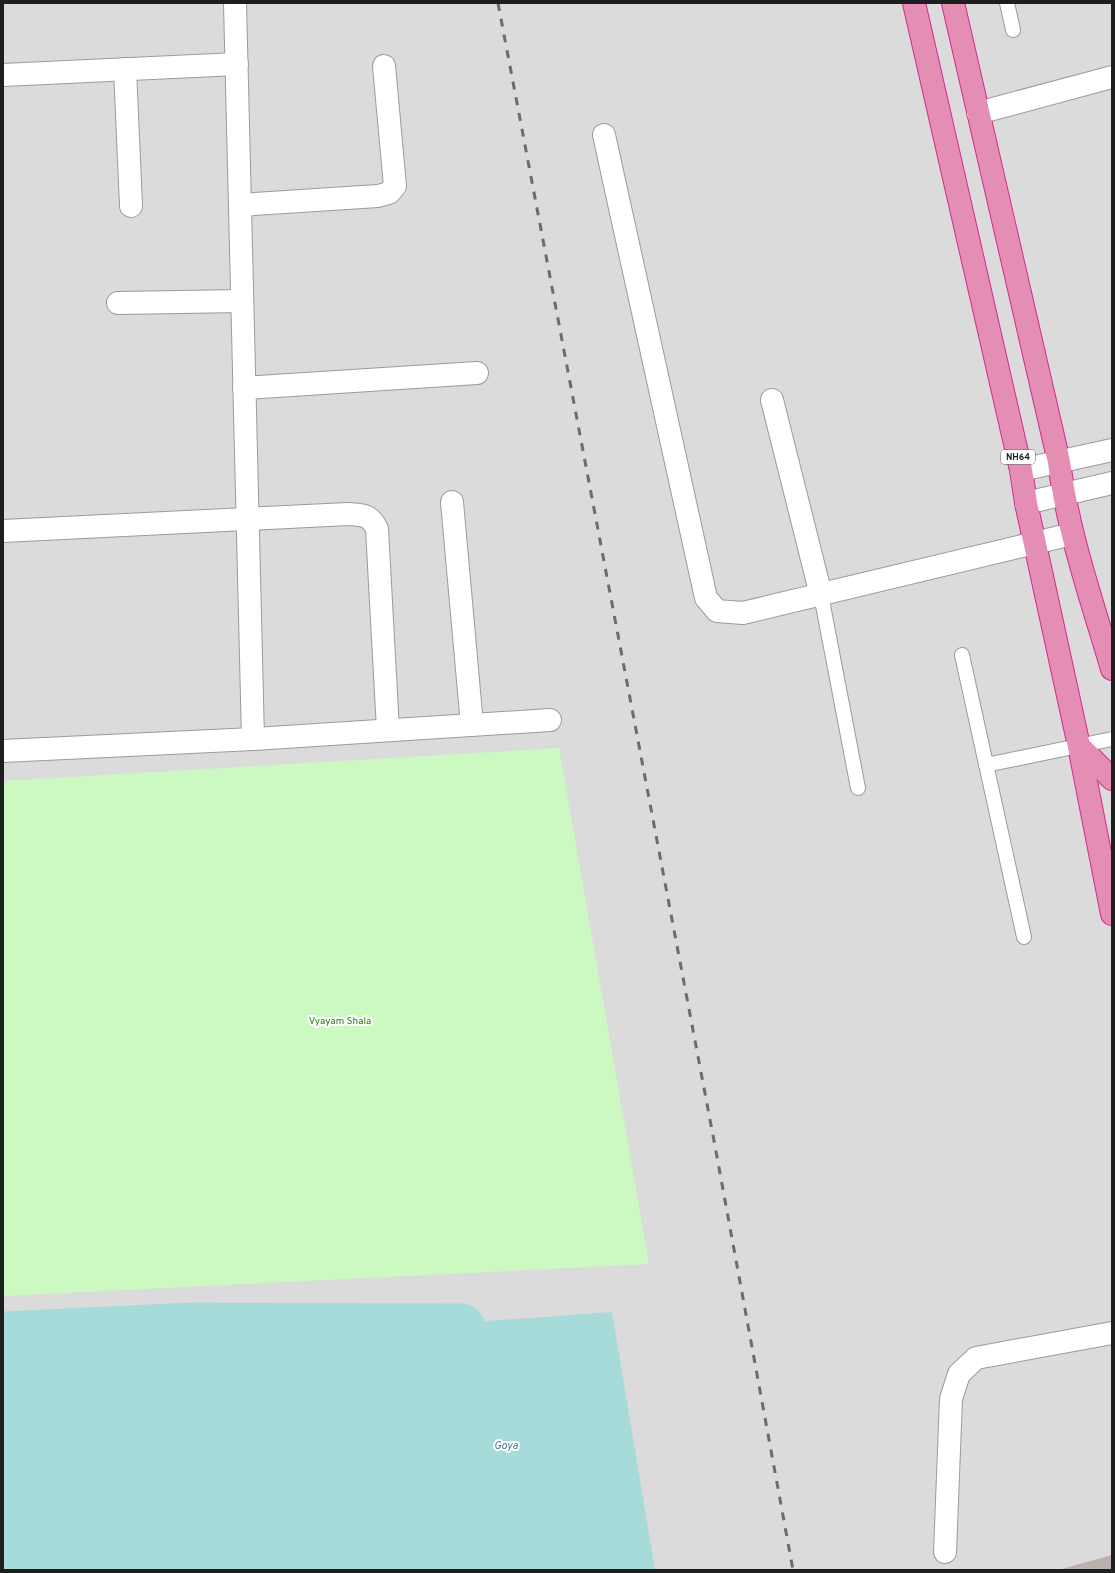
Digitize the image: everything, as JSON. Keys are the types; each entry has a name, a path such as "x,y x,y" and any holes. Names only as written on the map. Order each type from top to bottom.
{"highway":[{"name":"NH64","path":"914,3 1021,470 1026,503 1079,746 1112,914"},
{"path":"953,3 1059,462 1063,495 1072,534 1112,669"},
{"path":"1079,746 1112,780"}],"street":[{"path":"239,3 237,64 253,739"},
{"path":"3,75 237,64"},
{"path":"240,205 378,196 389,193 395,186 384,66"},
{"path":"125,69 131,206"},
{"path":"978,113 1112,77"},
{"path":"604,135 706,598 717,611 744,613 1072,534"},
{"path":"118,303 242,301"},
{"path":"244,388 477,373"},
{"path":"772,400 821,595"},
{"path":"1021,470 1112,450"},
{"path":"1026,503 1112,483"},
{"path":"452,502 472,725"},
{"path":"3,531 348,514 363,515 373,520 377,529 388,730"},
{"path":"3,752 253,739 550,720"},
{"path":"945,1552 951,1399 959,1374 976,1358 1112,1333"}],"lane":[{"path":"1007,3 1013,30"},
{"path":"821,595 858,788"},
{"path":"962,654 1024,937"},
{"path":"986,765 1112,740"}],"shaded area":[{"path":"3,3 1112,3 1112,1570 3,1570"}],"green space":[{"name":"Vyayam Shala","path":"559,748 649,1264 3,1296 3,781"}],"water":[{"name":"Goya","path":"612,1312 655,1570 3,1570 3,1356"}],"building":[{"path":"1112,1555 1112,1570 1058,1570"}],"waterway":[{"path":"3,1336 192,1327 461,1328"}],"railway":[{"path":"498,3 715,1146 793,1570"}]}
